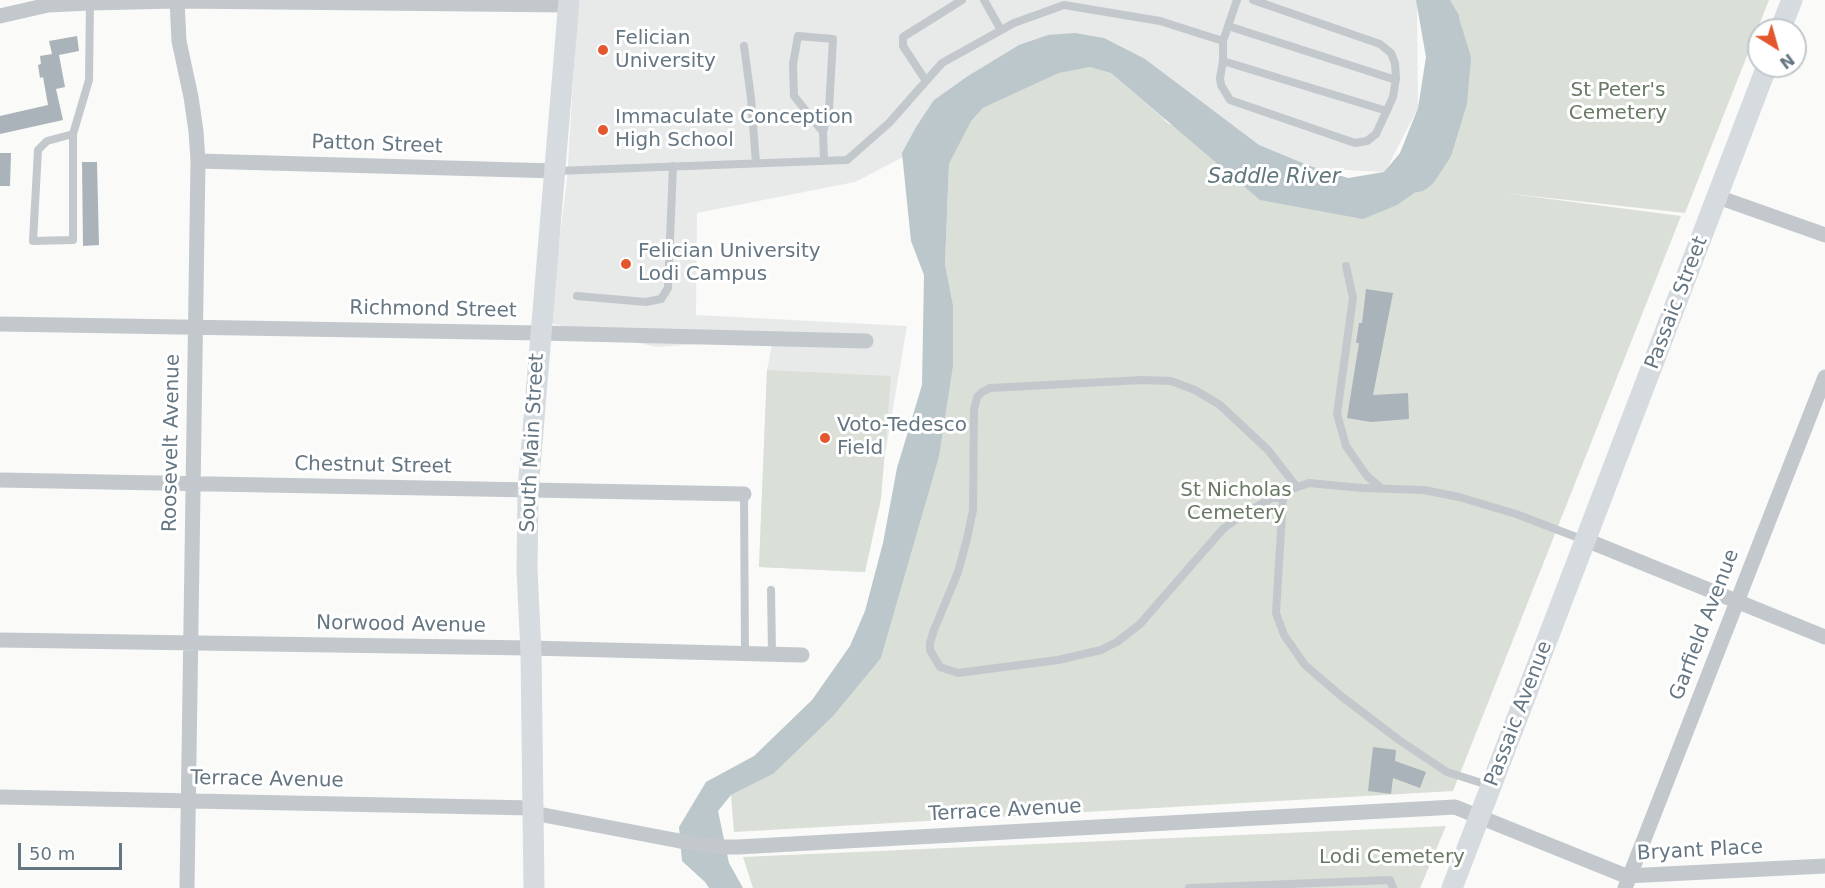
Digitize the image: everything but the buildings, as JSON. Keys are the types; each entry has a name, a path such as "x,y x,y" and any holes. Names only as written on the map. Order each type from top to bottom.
{"main road":[{"path":"1785,18 1792,0"},
{"name":"South Main Street","path":"534,888 527,570 528,490 556,171 568,2"},
{"name":"Passaic Street","path":"1586,540 1763,78"},
{"name":"Passaic Avenue","path":"1452,888 1586,540"}],"street":[{"path":"0,16 48,5 90,1 568,2"},
{"name":"Roosevelt Avenue","path":"177,1 179,41 193,108 198,161 187,888"},
{"name":"Patton Street","path":"198,161 556,171"},
{"path":"1718,197 1825,235"},
{"name":"Richmond Street","path":"0,324 866,341"},
{"name":"Garfield Avenue","path":"1628,882 1825,377"},
{"name":"Chestnut Street","path":"0,480 744,494"},
{"path":"1586,540 1825,637"},
{"name":"Norwood Avenue","path":"0,640 530,648 802,655"},
{"name":"Terrace Avenue","path":"0,796 533,810 718,847 1455,807 1480,816"},
{"name":"Bryant Place","path":"1480,816 1628,882 1825,866"}],"lane":[{"path":"926,81 903,46 903,37 962,0"},
{"path":"984,0 1001,30"},
{"path":"1234,1 1223,41 1224,61 1220,78 1221,86 1230,100 1355,143 1367,141 1376,134 1393,98 1396,80 1395,63 1391,53 1380,44 1253,0"},
{"path":"73,134 47,141 38,150 33,241 73,240 73,134 88,80 90,1"},
{"path":"556,171 847,160 889,123 942,63 1014,22 1063,3 1161,21 1223,41"},
{"path":"1228,26 1396,80"},
{"path":"823,132 794,96 793,64 798,36 833,39 829,109 823,132 824,160"},
{"path":"744,46 756,163"},
{"path":"1224,61 1387,111"},
{"path":"577,296 646,302 661,299 668,288 673,166"},
{"path":"1346,266 1353,297 1337,414 1346,446 1367,476 1380,489"},
{"path":"1283,498 1272,498 1266,501 1223,529 1140,624 1117,642 1101,650 1058,660 958,673 940,667 930,650 932,636 958,572 967,538 973,510 974,410 977,397 990,388 1142,380 1171,381 1194,390 1220,405 1268,450 1296,486"},
{"path":"1491,786 1447,772 1398,740 1305,665 1284,635 1276,614 1283,498 1289,490 1309,483 1424,490 1459,497 1516,514 1586,540"},
{"path":"744,494 745,653"},
{"path":"771,590 772,654"},
{"path":"1189,888 1390,880 1394,888"}],"shaded area":[{"name":"Felician University Lodi Campus","path":"578,0 1416,0 1418,108 1385,172 1287,167 1009,58 911,153 855,182 697,213 696,315 907,326 865,572 759,567 767,370 773,339 657,347 549,323 567,179"}],"green space":[{"name":"St Nicholas Cemetery","path":"1450,0 1769,0 1762,18 1747,18 1747,56 1685,213 1504,193 1681,216 1453,791 734,832 731,795 773,774 881,658 939,457 953,367 953,305 945,264 949,164 970,121 983,108 1059,73 1090,67 1111,73 1169,124 1397,205 1459,15"},
{"name":"Voto-Tedesco Field","path":"767,370 891,376 881,499 865,572 759,567"},
{"name":"Lodi Cemetery","path":"1446,826 1420,888 753,888 743,857"}],"water":[{"name":"Saddle River","path":"1416,0 1450,0 1459,15 1455,103 1427,184 1397,205 1363,219 1260,200 1111,73 1090,67 1059,73 983,108 971,121 949,164 945,264 953,305 953,367 939,457 881,658 833,716 773,774 731,795 718,811 729,863 743,888 709,888 682,861 679,827 706,782 754,756 812,700 850,646 865,611 883,543 897,468 922,385 924,275 911,241 902,153 934,100 1019,45 1048,35 1075,33 1104,38 1145,59 1259,145 1310,166 1348,178 1384,172 1400,153 1418,108 1426,57"}],"waterway":[{"name":"Saddle River","path":"1418,179 1424,174 1439,151 1454,102 1458,59 1446,20 1435,0"}],"place":[{"name":"Felician University","path":"603,50"},
{"name":"Immaculate Conception High School","path":"603,130"},
{"name":"Felician University Lodi Campus","path":"626,264"},
{"name":"Voto-Tedesco Field","path":"825,438"}],"park label":[{"name":"St Peter's Cemetery","path":"1618,102"}]}
